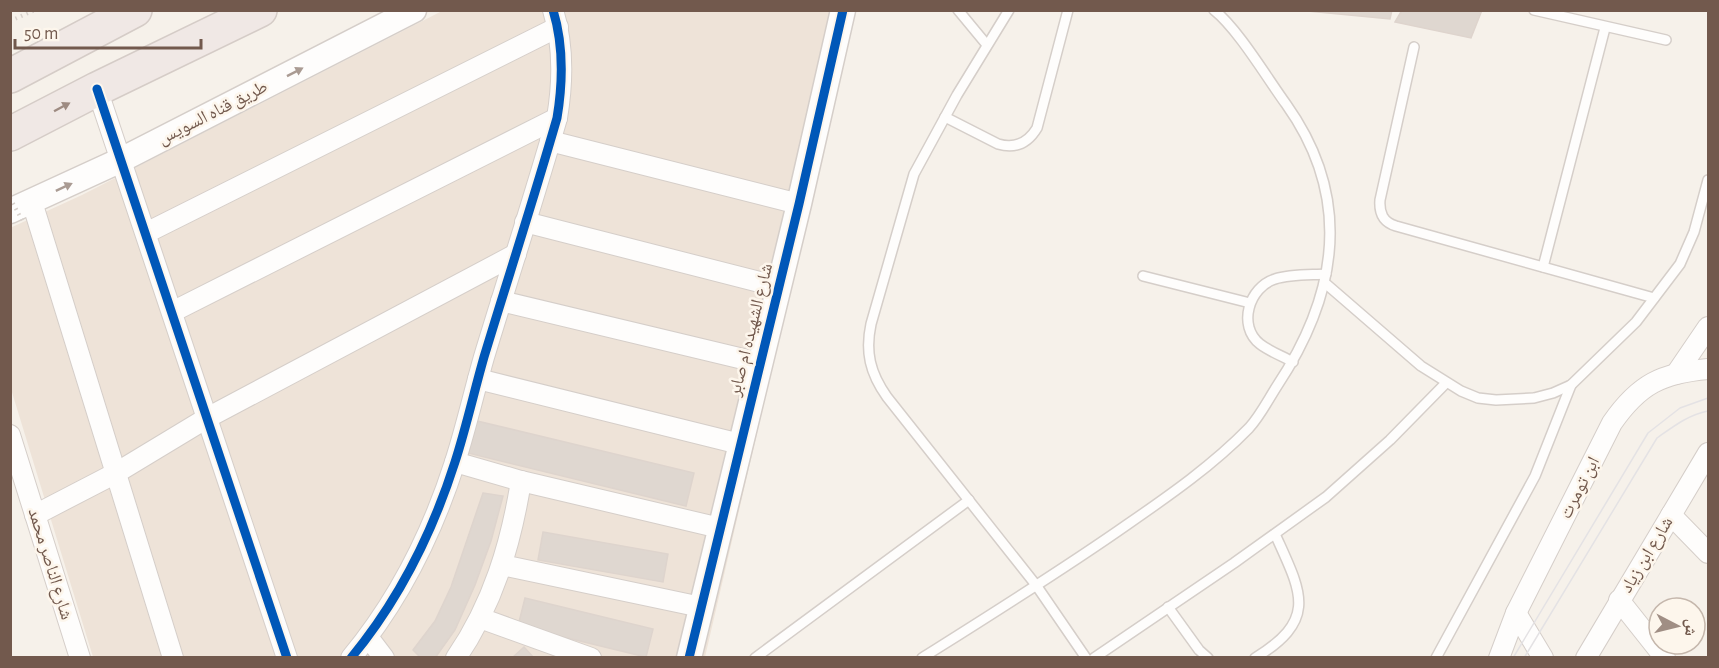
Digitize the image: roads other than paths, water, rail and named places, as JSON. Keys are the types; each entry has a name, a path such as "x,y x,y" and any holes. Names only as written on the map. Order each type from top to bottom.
{"highway":[{"path":"10,76 135,10"},
{"path":"10,134 260,10"}],"street":[{"name":"طريق قناه السويس","path":"19,208 121,160 414,10"},
{"name":"شارع الشهيده ام صابر","path":"688,657 799,204 843,10"},
{"path":"146,233 555,19 562,61 557,118 455,462 419,553 396,596 368,637 351,657"},
{"path":"97,89 287,657"},
{"path":"172,312 557,118"},
{"path":"550,141 799,204"},
{"path":"19,208 116,473 173,657"},
{"path":"525,222 779,286"},
{"path":"35,515 116,473 207,418 516,254"},
{"path":"501,301 760,363"},
{"path":"1676,374 1708,327"},
{"name":"ابن تومرت","path":"1499,657 1516,613 1612,423 1632,397 1659,379 1708,369"},
{"path":"478,379 740,444"},
{"name":"شارع الناصر محمد","path":"10,435 17,483 35,515 80,657"},
{"name":"شارع ابن زياد","path":"1586,657 1708,453"},
{"path":"455,462 720,528"},
{"path":"465,654 502,565 511,537 521,480"},
{"path":"1671,515 1708,554"},
{"path":"502,565 701,607"},
{"path":"1619,600 1665,657"},
{"path":"1516,613 1543,657"},
{"path":"480,618 591,657"},
{"path":"368,637 384,657"}],"lane":[{"path":"958,10 987,45"},
{"path":"945,117 1007,147 1025,142 1032,136 1037,128 1068,10"},
{"path":"922,657 1036,585 1184,485 1250,427 1293,362 1317,311 1326,279 1330,221 1325,186 1315,153 1293,113 1238,36 1214,10"},
{"path":"1534,10 1605,28 1666,40"},
{"path":"1008,11 914,174 871,324 868,354 871,370 878,384 1036,585 1086,657"},
{"path":"1543,267 1605,28"},
{"path":"1414,47 1380,200 1381,214 1390,224 1654,298"},
{"path":"1293,362 1259,343 1249,324 1250,303 1259,288 1275,279 1326,279 1421,366 1446,383 1478,398 1505,400 1534,398 1572,385 1636,322 1680,264 1705,208 1708,180"},
{"path":"1143,276 1250,303"},
{"path":"1094,657 1326,497 1390,440 1446,383"},
{"path":"1436,657 1535,476 1572,385"},
{"path":"755,657 969,500"},
{"path":"1255,657 1289,632 1298,617 1299,598 1294,575 1275,534"},
{"path":"1168,607 1199,650 1208,657"}],"tram line":[{"path":"1513,658 1648,433 1680,408 1708,398"},
{"path":"1524,658 1657,438 1688,418 1708,411"}]}
